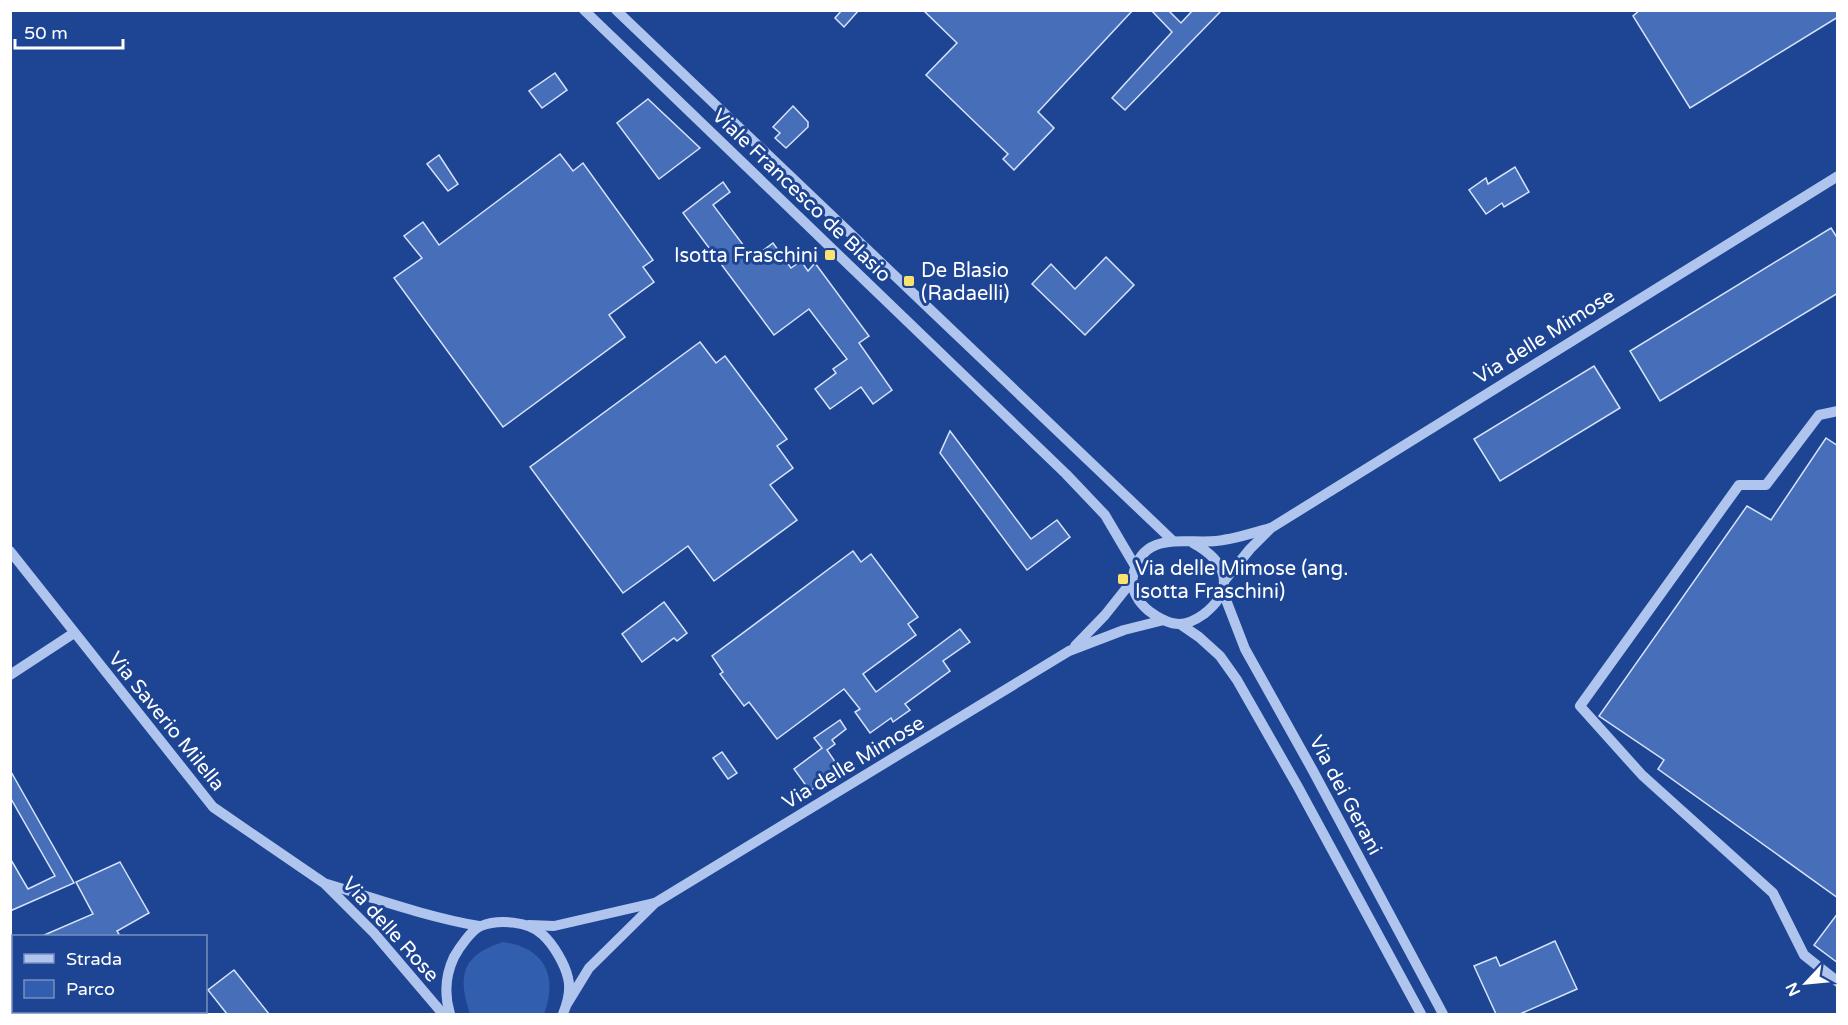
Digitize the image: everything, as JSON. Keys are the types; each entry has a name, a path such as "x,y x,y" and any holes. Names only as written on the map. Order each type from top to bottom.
{"street":[{"name":"Viale Francesco de Blasio","path":"585,10 1066,474 1106,515 1135,566"},
{"name":"Viale Francesco de Blasio","path":"616,10 1172,540"},
{"name":"Via delle Mimose","path":"1270,528 1838,176"},
{"path":"1838,411 1819,415 1766,485 1739,485 1580,706 1642,775 1773,893 1804,955 1838,982"},
{"path":"1270,528 1250,549 1223,587 1212,608 1200,617 1180,624 1164,620 1149,611 1137,599 1132,581 1135,566 1148,550 1161,543 1172,540 1193,543 1243,536 1270,528"},
{"path":"1193,543 1205,549 1215,558 1222,569 1223,587"},
{"name":"Via Saverio Milella","path":"10,551 213,807 324,883"},
{"name":"Via delle Mimose","path":"1069,651 1105,615 1132,581"},
{"name":"Via dei Gerani","path":"1223,587 1245,649 1318,779 1443,1014"},
{"name":"Via delle Mimose","path":"565,1009 590,968 655,903 1069,651 1124,630 1164,620"},
{"name":"Via dei Gerani","path":"1180,624 1220,656 1237,680 1421,1014"},
{"path":"10,675 74,633"},
{"name":"Via delle Rose","path":"324,883 453,921 479,926 504,922 524,925"},
{"name":"Via delle Rose","path":"324,883 374,933 442,1014"},
{"name":"Via delle Mimose","path":"524,925 554,926 655,903"},
{"path":"524,925 542,933 558,956 568,979 565,1009"},
{"path":"450,1014 446,1002 447,972 459,947 479,926"}],"green space":[{"path":"503,942 529,950 544,966 549,988 544,1014 470,1014 464,988 466,968 479,953"}],"building":[{"path":"842,10 859,10 844,27 835,18"},
{"path":"923,10 1133,10 1038,112 1054,128 1014,170 1003,159 1008,154 926,75 957,43"},
{"path":"1151,10 1168,10 1181,23 1193,10 1222,10 1125,110 1112,98 1172,32"},
{"path":"1640,10 1838,10 1838,17 1690,108 1633,16"},
{"path":"555,73 567,90 542,108 529,91"},
{"path":"648,99 700,148 659,179 617,123"},
{"path":"793,106 808,122 808,127 786,148 775,138 780,133 773,127"},
{"path":"560,154 573,171 583,163 653,260 643,267 654,282 609,315 625,337 503,427 394,278 422,258 404,236 423,222 439,245"},
{"path":"439,155 458,184 448,191 427,164"},
{"path":"1515,167 1529,192 1504,207 1502,203 1486,214 1469,190 1486,178 1488,184"},
{"path":"723,182 730,192 713,205 753,258 773,243 791,268 801,261 808,271 815,263 869,336 859,343 892,390 873,404 861,387 830,409 815,389 836,373 833,369 847,359 809,309 774,335 683,213"},
{"path":"1831,228 1838,239 1838,293 1660,401 1630,351"},
{"path":"1106,257 1134,285 1085,335 1032,284 1051,264 1075,289"},
{"path":"700,342 716,363 725,356 787,439 777,446 793,468 770,485 797,520 714,581 688,546 623,593 530,467"},
{"path":"1594,366 1620,408 1500,481 1474,439"},
{"path":"950,431 1031,539 1057,520 1070,537 1027,570 940,453"},
{"path":"1826,438 1838,446 1838,898 1658,769 1664,760 1599,716 1747,506 1771,520"},
{"path":"853,551 861,562 871,554 918,617 908,624 916,635 863,674 876,692 960,629 970,642 943,661 950,671 905,704 910,710 893,722 891,718 870,733 855,712 860,709 844,689 777,739 749,702 744,706 720,674 723,672 712,656"},
{"path":"664,602 687,633 677,641 674,638 642,662 622,634"},
{"path":"840,720 846,729 832,740 835,744 827,750 840,769 810,791 794,769 822,748 814,738"},
{"path":"722,752 737,773 728,779 713,758"},
{"path":"10,770 74,883 10,911 10,858 28,889 55,876 10,797"},
{"path":"120,862 149,913 117,931 119,935 44,935 93,914 76,882"},
{"path":"1838,913 1838,963 1814,945"},
{"path":"1555,941 1577,989 1520,1014 1496,1014 1474,966 1496,957 1500,966"},
{"path":"234,970 269,1014 227,1014 208,990"}],"place":[{"name":"Isotta Fraschini","path":"830,255"},
{"name":"De Blasio (Radaelli)","path":"909,281"},
{"name":"Via delle Mimose (ang. Isotta Fraschini)","path":"1123,579"}]}
